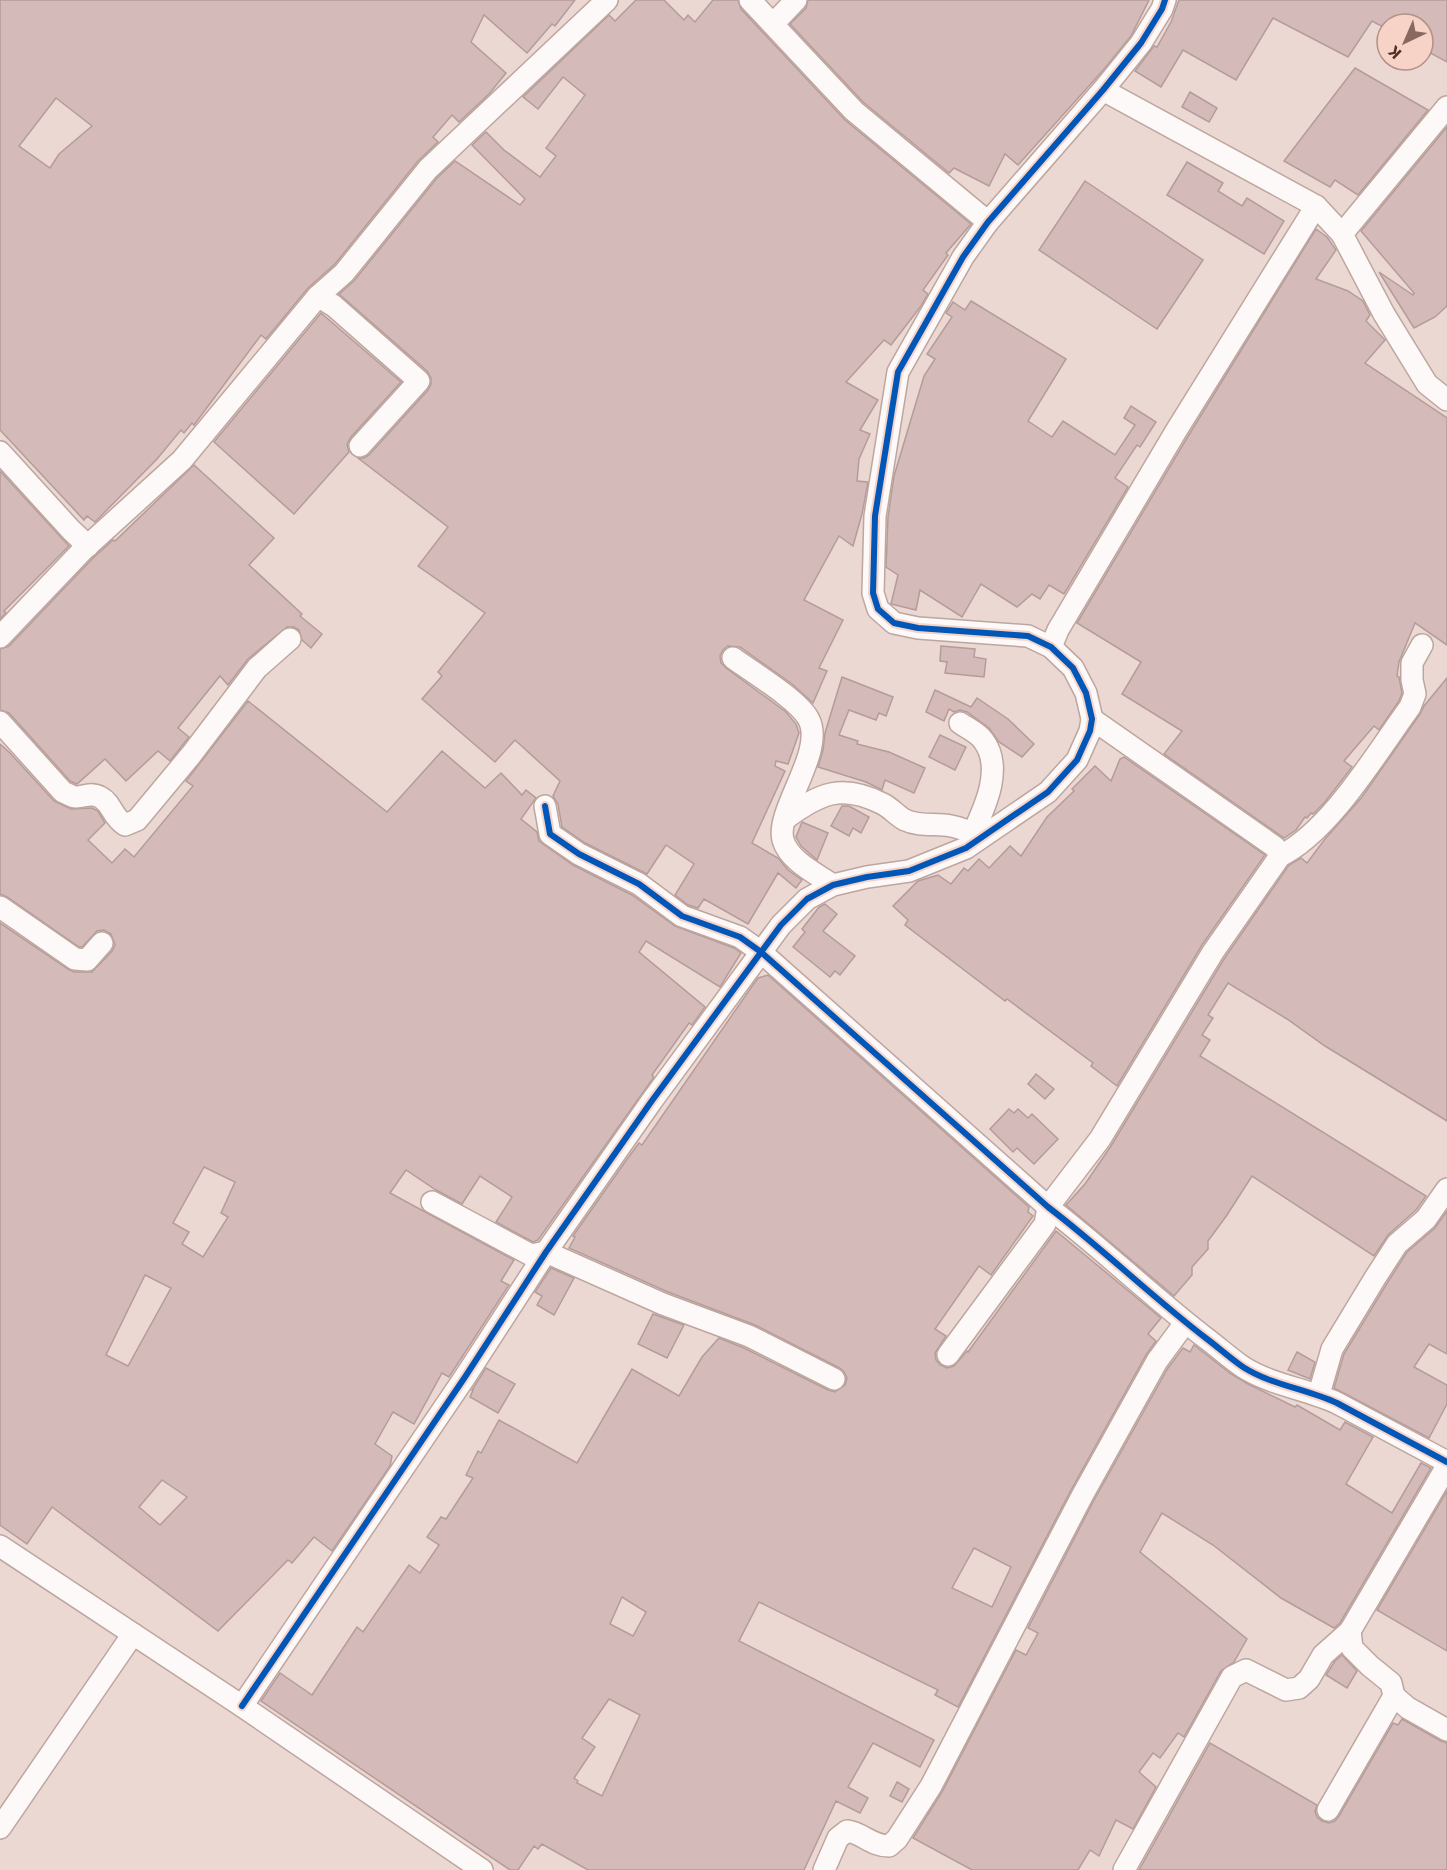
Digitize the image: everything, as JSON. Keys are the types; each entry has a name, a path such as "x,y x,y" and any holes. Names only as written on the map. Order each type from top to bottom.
{"street":[{"path":"0,637 88,546 182,460 318,296 344,273 428,169 607,0"},
{"path":"750,0 854,111 988,222"},
{"path":"773,24 796,0"},
{"path":"242,1706 465,1377 546,1252 651,1102 782,925 807,899 833,885 909,871 966,848 978,835 1048,792 1077,760 1090,731 1092,719 1086,693 1073,668 1051,647 1029,636 918,628 894,622 878,609 873,592 875,516 898,372 963,256 988,222 1141,43 1165,0"},
{"path":"1103,90 1316,206 1342,234 1384,314 1427,384 1447,400"},
{"path":"1342,234 1447,107"},
{"path":"1051,647 1058,630 1176,430 1316,206"},
{"path":"318,296 334,306 419,381 360,446"},
{"path":"0,452 88,546"},
{"path":"0,722 63,792 75,797 88,794 100,797 110,806 116,819 125,825 137,820 191,755 257,668 290,639"},
{"path":"948,1355 1045,1224 1048,1207 1100,1139 1213,952 1280,856 1310,837 1340,803 1410,707 1415,694 1412,663 1422,645"},
{"path":"734,658 790,699 808,717 813,729 811,746 785,819 783,840 793,857 833,885"},
{"path":"1092,719 1275,847 1280,856"},
{"path":"960,723 983,739 991,757 992,778 978,835"},
{"path":"785,819 822,796 844,791 862,795 885,805 904,820 918,824 951,826 978,835"},
{"path":"545,807 550,834 569,847 639,884 682,916 740,937 761,952 1048,1207 1185,1323 1244,1368 1273,1381 1319,1394 1447,1464 1350,1631 1323,1655 1309,1679 1299,1688 1286,1690 1246,1670 1232,1677 1124,1870"},
{"path":"0,907 75,959 87,960 102,943"},
{"path":"1319,1394 1332,1349 1375,1278 1397,1244 1426,1219 1447,1189"},
{"path":"432,1202 531,1255 546,1252 663,1305 749,1336 834,1379"},
{"path":"824,1870 838,1838 847,1831 854,1832 878,1846 889,1846 897,1839 931,1786 1082,1496 1157,1361 1185,1323"},
{"path":"0,1545 242,1706 482,1870"},
{"path":"1350,1631 1352,1648 1391,1683 1394,1696 1408,1708 1447,1730"},
{"path":"0,1828 133,1634"},
{"path":"1328,1810 1394,1696"}],"building":[{"path":"0,0 575,0 555,26 552,24 527,53 484,15 471,42 506,73 489,94 459,122 452,115 433,137 438,142 418,161 335,264 308,288 266,339 261,335 194,425 192,423 184,433 181,430 157,459 95,522 87,516 84,520 0,430","holes":["56,98 92,126 59,154 50,168 19,146"]},
{"path":"636,0 664,0 684,20 688,15 695,22 713,0 738,0 741,9 845,120 971,224 946,253 948,255 923,290 928,294 921,306 891,345 884,340 846,382 878,400 860,430 870,434 859,459 857,481 868,482 853,546 839,536 804,600 843,620 819,668 827,671 813,703 792,684 740,647 728,646 720,656 721,663 726,668 786,712 796,724 799,733 788,764 776,761 775,766 785,771 752,843 778,858 788,870 802,880 796,888 778,873 748,924 704,899 698,908 688,905 675,895 694,864 666,845 647,874 585,843 562,827 558,804 553,796 560,781 515,740 495,762 422,699 442,676 438,672 485,613 418,566 448,527 358,458 369,455 428,390 431,378 427,371 339,294 354,281 437,178 455,161 520,205 525,199 472,145 486,132 504,150 540,177 556,156 546,148 585,95 563,77 538,109 523,97 609,15 615,21"},
{"path":"808,0 1149,0 1131,36 1105,68 1018,165 1005,154 989,186 954,168 949,173 863,102 790,24 806,8"},
{"path":"1179,0 1447,0 1447,62 1435,56 1435,12 1375,12 1375,23 1372,21 1348,57 1273,18 1236,80 1183,50 1161,87 1135,71 1154,46 1157,47 1171,22"},
{"path":"1355,68 1428,110 1358,195 1335,180 1330,187 1284,161"},
{"path":"1190,92 1217,108 1209,122 1182,107"},
{"path":"1447,127 1447,306 1435,317 1414,328 1379,272 1413,295 1414,293 1361,231"},
{"path":"1187,162 1223,183 1218,191 1242,206 1247,198 1284,221 1264,254 1167,195"},
{"path":"1085,181 1203,260 1157,329 1039,250"},
{"path":"1316,229 1327,237 1336,250 1316,279 1348,291 1363,301 1370,315 1366,321 1385,340 1365,363 1447,418 1447,645 1415,623 1399,662 1397,676 1402,693 1399,701 1379,730 1374,726 1344,761 1352,767 1325,802 1313,814 1305,817 1296,830 1284,838 1164,754 1182,731 1122,694 1141,662 1077,623 1187,438"},
{"path":"971,301 1066,359 1028,421 1052,437 1063,421 1115,455 1135,425 1124,418 1131,406 1156,422 1140,447 1137,445 1115,478 1128,487 1064,594 1049,585 1040,599 1032,594 1017,607 981,584 962,617 920,590 916,610 891,604 898,575 886,567 888,517 894,476 924,376 935,359 927,354 952,317 946,313 953,302 965,310"},
{"path":"321,313 401,382 351,437 347,444 349,452 294,514 214,442"},
{"path":"194,465 274,538 249,565 302,614 300,616 322,634 311,648 302,640 299,630 287,627 248,659 228,685 220,676 178,728 189,737 170,761 158,751 126,781 105,759 77,784 70,781 9,713 0,710 0,649 9,646 92,559 113,540 115,541"},
{"path":"0,471 69,546 4,611 6,613 0,619"},
{"path":"941,646 975,649 974,657 986,659 984,677 945,673 947,662 940,661"},
{"path":"842,677 893,697 886,716 879,713 876,720 849,710 839,735 858,741 857,744 889,752 925,768 914,793 885,780 882,790 866,782 818,767 825,733"},
{"path":"1447,678 1447,1121 1228,983 1208,1015 1213,1018 1202,1035 1210,1040 1200,1056 1426,1196 1416,1210 1388,1235 1374,1256 1252,1176 1208,1241 1208,1249 1192,1267 1192,1275 1174,1296 1066,1205 1085,1184 1111,1146 1224,959 1289,865 1301,858 1307,863 1362,797 1424,706"},
{"path":"935,690 971,707 977,698 1008,719 1034,744 1022,757 999,742 989,728 967,712 960,710 954,712 949,709 944,721 926,712"},
{"path":"248,701 387,812 442,751 485,788 501,773 522,795 526,790 536,798 521,819 537,832 539,841 573,865 632,895 675,926 734,948 741,953 720,987 646,941 639,952 705,1007 692,1025 689,1023 652,1075 654,1077 538,1240 533,1242 496,1222 512,1197 480,1176 462,1204 406,1170 390,1193 514,1260 501,1281 509,1285 449,1377 442,1373 414,1424 393,1412 375,1444 392,1456 390,1466 332,1551 314,1537 292,1563 288,1560 218,1631 52,1507 27,1544 0,1525 0,923 74,972 92,972 115,945 111,934 104,930 97,931 82,947 79,947 0,894 0,744 54,801 71,809 92,808 98,811 105,823 88,840 112,863 125,849 134,857 193,786 186,781","holes":["204,1167 235,1182 221,1213 228,1217 203,1257 182,1244 189,1232 173,1223","145,1275 171,1288 128,1366 106,1355","162,1480 187,1497 160,1525 139,1507"]},
{"path":"940,735 966,747 955,770 929,757"},
{"path":"1124,757 1265,855 1202,945 1117,1086 1091,1066 1093,1063 1007,999 1005,1001 905,925 908,920 893,906 918,881 938,875 951,884 964,868 968,871 979,859 989,868 1010,846 1021,856 1047,817 1074,791 1072,789 1095,766 1111,781 1120,759"},
{"path":"842,806 849,806 869,817 861,833 853,828 849,836 831,826"},
{"path":"802,822 828,833 817,860 801,846 796,837"},
{"path":"825,904 837,914 823,931 855,956 840,975 835,971 830,977 793,947 805,932 802,929 819,907"},
{"path":"768,975 1029,1207 1028,1212 1033,1216 991,1275 979,1266 935,1329 946,1336 935,1353 940,1365 947,1368 954,1366 968,1352 1056,1231 1161,1318 1148,1334 1156,1341 1071,1490 958,1707 935,1695 938,1690 759,1602 739,1641 934,1740 920,1767 873,1743 848,1787 868,1798 860,1813 836,1801 804,1870 588,1870 542,1844 538,1849 534,1846 518,1870 510,1870 261,1701 280,1673 312,1695 357,1627 363,1632 409,1565 420,1573 439,1545 427,1537 441,1517 446,1519 473,1478 466,1475 478,1451 481,1453 499,1420 577,1463 632,1369 679,1396 702,1357 719,1338 828,1390 835,1392 845,1385 847,1378 840,1368 755,1325 668,1292 569,1248 575,1237 573,1236 639,1143 642,1145 758,978","holes":["974,1548 1011,1567 992,1607 952,1588","622,1597 646,1612 633,1636 610,1624","609,1699 640,1715 602,1796 577,1783 578,1781 574,1778 595,1747 582,1738"]},
{"path":"1036,1074 1054,1089 1045,1099 1028,1084"},
{"path":"1009,1109 1014,1113 1018,1109 1028,1118 1032,1114 1058,1139 1034,1164 1017,1148 1013,1152 990,1129"},
{"path":"1447,1211 1447,1354 1429,1344 1414,1367 1447,1385 1447,1404 1429,1438 1334,1388 1344,1354 1407,1252 1435,1228"},
{"path":"551,1268 574,1278 554,1315 537,1305 542,1296 535,1292"},
{"path":"653,1314 684,1325 667,1358 638,1344"},
{"path":"1194,1345 1231,1374 1248,1384 1295,1407 1297,1405 1340,1430 1345,1422 1373,1437 1346,1484 1392,1513 1421,1463 1431,1468 1340,1623 1334,1628 1281,1598 1213,1545 1162,1513 1140,1552 1247,1639 1234,1662 1221,1671 1184,1737 1178,1733 1160,1758 1153,1753 1139,1772 1156,1787 1133,1829 1116,1820 1099,1856 1090,1850 1078,1870 972,1870 913,1838 942,1792 1016,1650 1026,1655 1038,1633 1028,1628 1093,1502 1168,1368 1183,1348 1190,1352"},
{"path":"1297,1352 1315,1362 1310,1379 1288,1370"},
{"path":"486,1368 515,1384 498,1413 470,1397"},
{"path":"1447,1491 1447,1651 1377,1610"},
{"path":"1342,1655 1357,1671 1347,1688 1326,1675"},
{"path":"1402,1719 1447,1743 1447,1870 1139,1870 1210,1743 1317,1805 1315,1811 1317,1817 1329,1823 1335,1821 1339,1816 1393,1723 1398,1725"},
{"path":"897,1782 909,1789 902,1802 890,1796"}],"cycle path":[{"path":"242,1706 465,1377 546,1252 651,1102 781,925 807,899 833,885 909,871 966,848 1048,792 1077,760 1090,731 1092,719 1086,693 1073,668 1051,647 1028,636 918,628 894,623 878,609 873,593 875,516 898,372 963,257 988,222 1141,43 1165,0"},
{"path":"545,806 550,834 579,854 639,884 682,916 740,937 761,952 1048,1207 1238,1364 1277,1383 1337,1403 1447,1462"}]}
